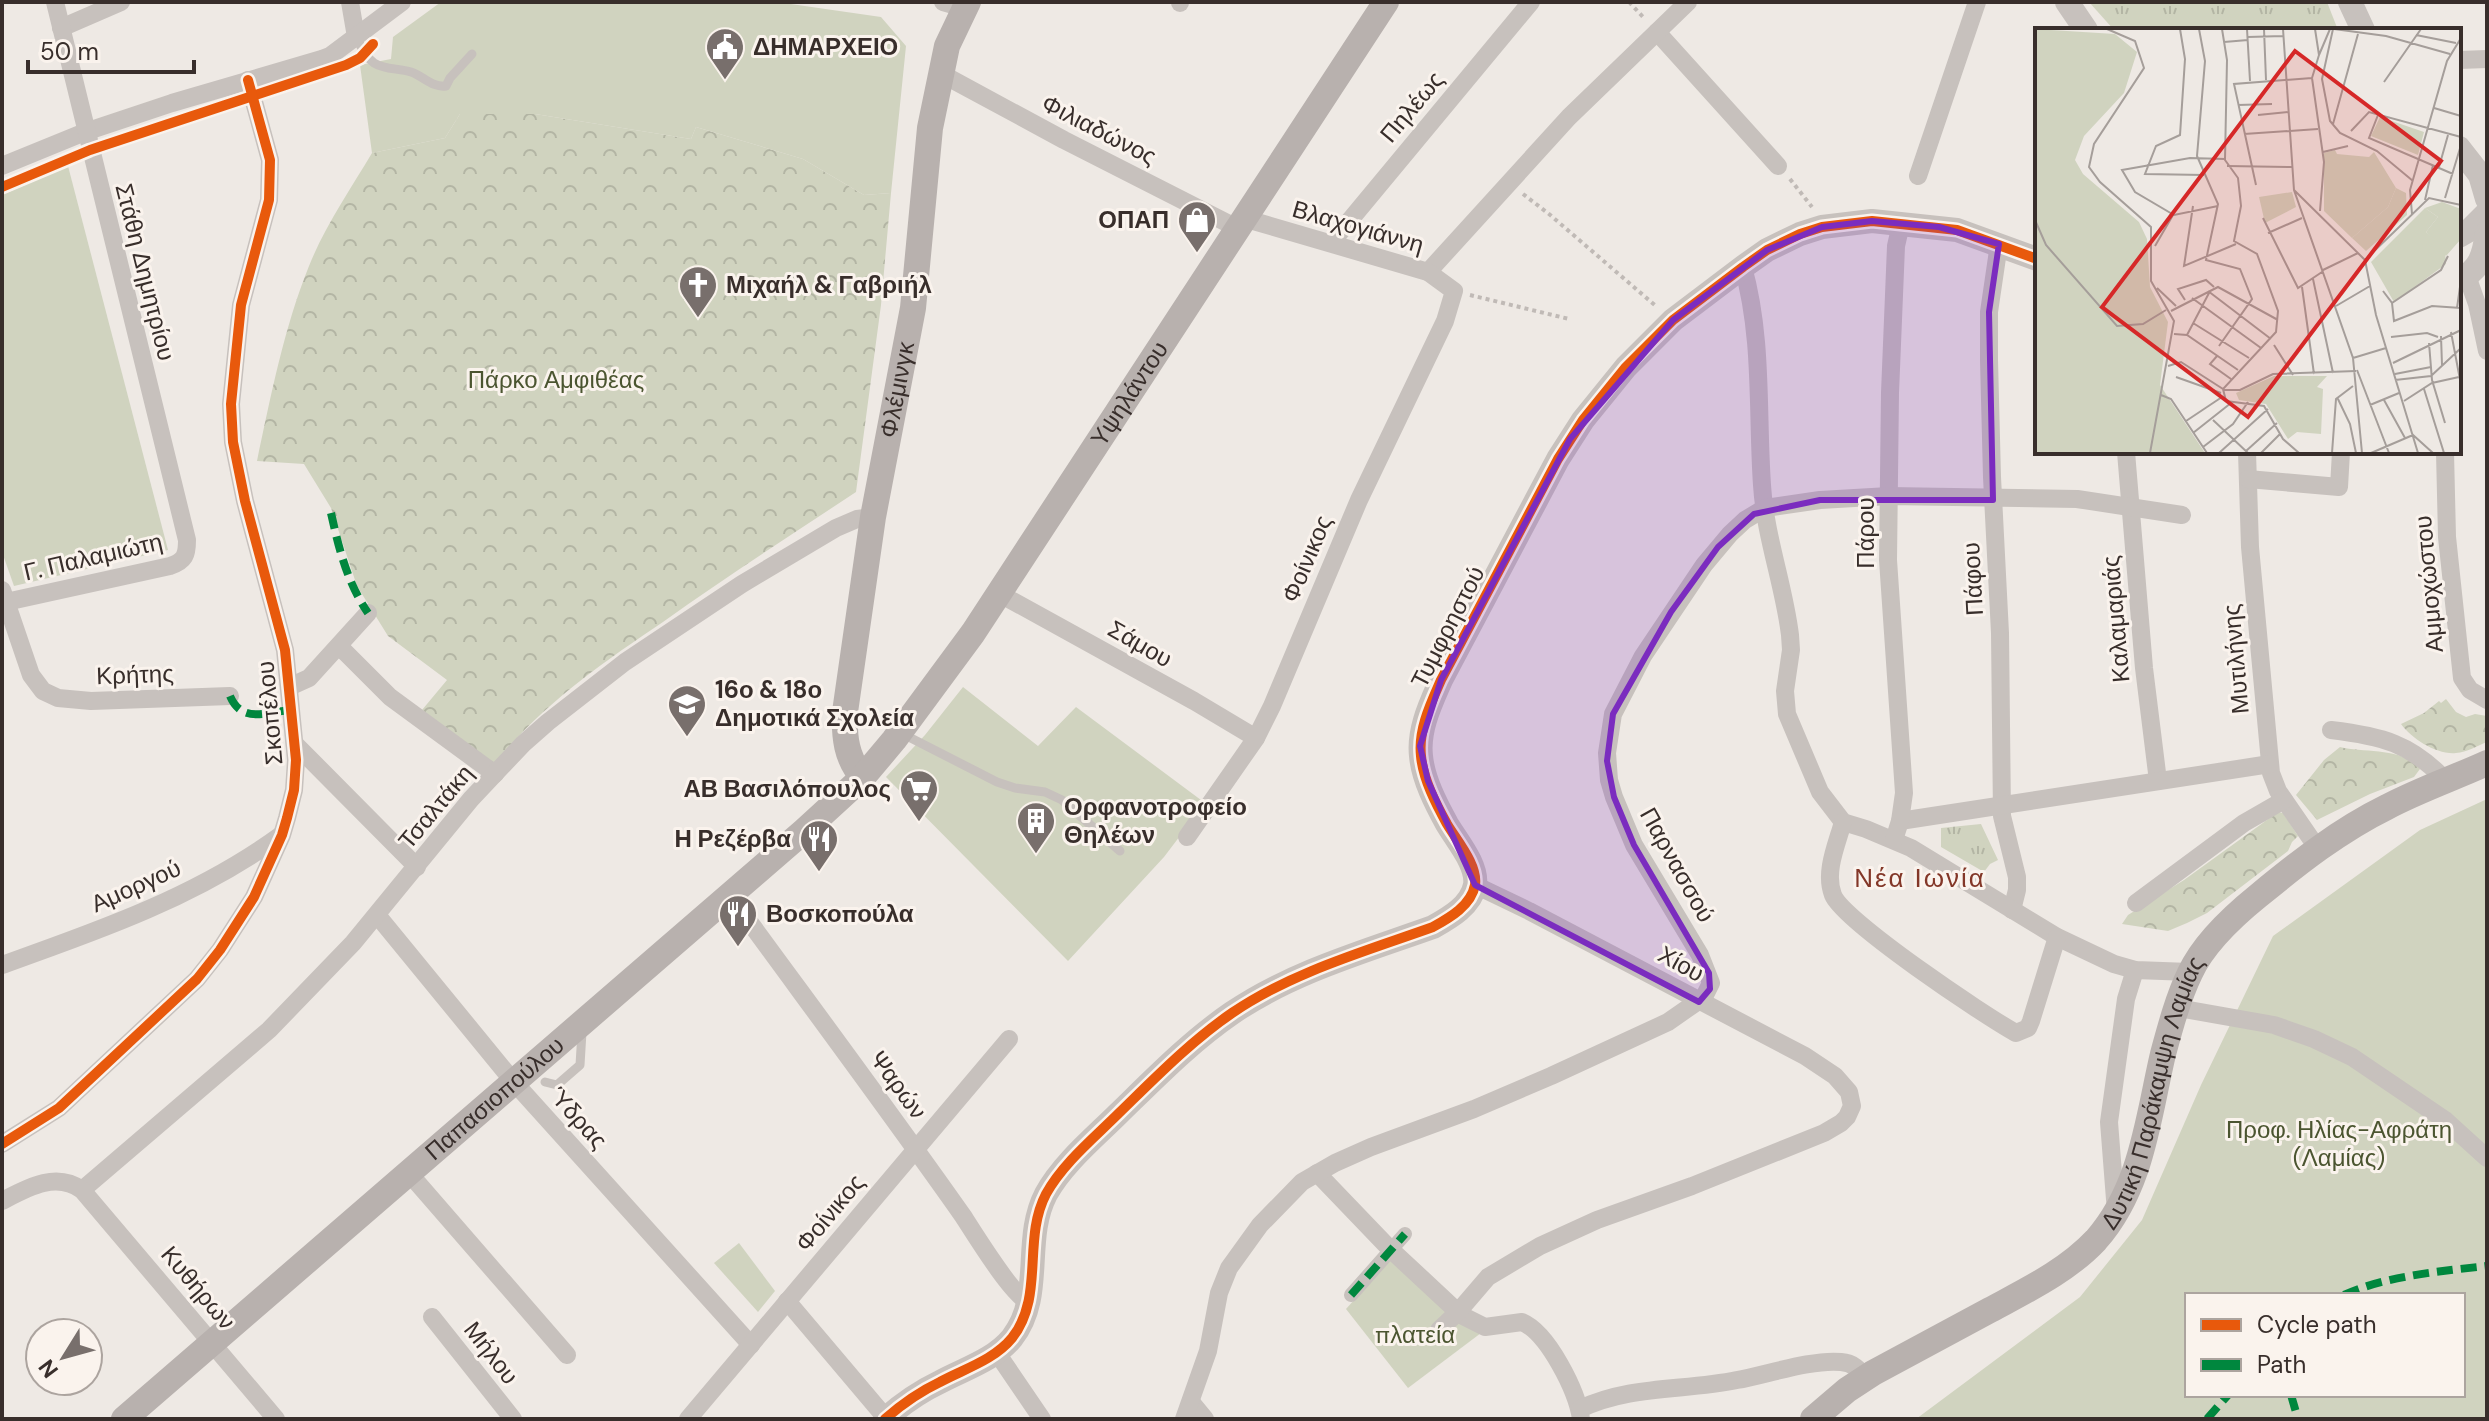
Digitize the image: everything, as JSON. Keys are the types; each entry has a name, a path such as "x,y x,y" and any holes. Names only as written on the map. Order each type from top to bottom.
{"main road":[{"name":"Υψηλάντου","path":"863,777 901,732 1000,594 1386,2"},
{"name":"Φλέμινγκ","path":"863,777 849,756 844,728 873,517 913,308 930,128 958,4"},
{"name":"Δυτική Παράκαμψη Λαμίας","path":"1813,1419 1865,1378 2063,1268 2096,1239 2128,1191 2138,1163 2164,1050 2190,972 2207,948 2240,912 2318,849 2388,806 2487,763"},
{"name":"Παπασιοπούλου","path":"124,1419 863,777"}],"street":[{"name":"Στάθη Δημητρίου","path":"55,2 187,540 187,553"},
{"path":"61,28 121,2"},
{"path":"350,2 356,37"},
{"path":"2,166 85,132 322,59 402,2"},
{"name":"Πηλέως","path":"1331,243 1531,2"},
{"path":"1428,272 1569,117 1688,2"},
{"path":"1918,176 1977,2"},
{"path":"2067,2 2085,28"},
{"path":"2350,2 2362,28"},
{"path":"1657,32 1778,166"},
{"path":"2461,60 2487,59"},
{"name":"Φιλιαδώνος","path":"940,73 1064,140 1240,223"},
{"name":"Σκοπέλου","path":"2,1144 59,1108 197,979 242,919 266,874 282,835 294,790 295,744 285,650 260,562 233,442 231,404 241,305 265,218 270,171 270,160 248,80"},
{"path":"2461,150 2483,173 2487,199"},
{"path":"2461,235 2487,213"},
{"name":"Τυμφρηστού","path":"1475,885 1468,861 1442,813 1422,764 1421,740 1430,706 1570,439 1626,367 1673,320 1743,267 1784,241 1822,227 1872,221 1957,230 2035,258"},
{"name":"Βλαχογιάννη","path":"1240,223 1331,243 1428,272 1454,291"},
{"name":"Πάρου","path":"1894,840 1904,793 1888,560 1895,261 1901,224"},
{"name":"Πάφου","path":"1999,244 1989,312 1993,500 2000,633 2002,816 2017,877 2012,910"},
{"path":"2486,247 2478,265 2463,278 2477,304 2487,351"},
{"path":"1743,267 1749,290 1757,358 1762,488 1790,635 1785,691 1787,714 1820,792 1843,822 1894,840 1929,858 2057,937 2114,964 2135,970 2190,972"},
{"name":"Φοίνικος","path":"1187,837 1256,738 1272,706 1359,500 1445,321 1454,291"},
{"name":"Καλαμαριάς","path":"2126,454 2144,668 2158,781"},
{"name":"Μυτιλήνης","path":"2247,454 2250,547 2270,764 2274,782 2284,800 2318,849"},
{"path":"2248,479 2339,487 2341,454"},
{"name":"Αμμοχώστου","path":"2445,454 2447,537 2462,678 2470,690 2487,700"},
{"name":"Παρνασσού","path":"1699,1002 1710,989 1709,973 1646,867 1622,818 1609,780 1607,761 1609,731 1621,695 1671,612 1730,534 1765,508 1820,500 1889,496 2077,499 2182,515"},
{"name":"Τσαλτάκη","path":"82,1190 269,1030 377,915 449,825 539,729 625,662 742,584 836,528 857,519 873,517"},
{"name":"Γ. Παλαμιώτη","path":"4,596 170,566 185,558 187,553"},
{"name":"Σάμου","path":"1000,594 1256,738"},
{"name":"Κρήτης","path":"4,596 31,675 43,691 58,698 91,701 230,696"},
{"path":"289,687 309,678 368,613"},
{"path":"339,646 408,712 495,774"},
{"path":"2331,730 2387,739 2421,757 2446,781"},
{"path":"295,744 417,867"},
{"path":"1900,821 2270,764"},
{"path":"2136,903 2244,823 2284,800"},
{"path":"1843,822 1830,879 1838,904 1877,937 2016,1033 2028,1028 2057,937"},
{"name":"Αμοργού","path":"2,965 168,900 210,880 282,835"},
{"path":"787,1301 885,1419 906,1400 997,1353 1015,1334 1030,1295 1039,1208 1051,1184 1099,1133 1189,1047 1235,1011 1303,976 1433,927 1460,909 1475,885"},
{"name":"Χίου","path":"1458,1312 1488,1277 1540,1246 1597,1220 1824,1133 1847,1117 1852,1106 1845,1085 1822,1067 1475,885"},
{"name":"Ψαρών","path":"729,894 1003,1275 1023,1301 1030,1295"},
{"name":"Ύδρας","path":"377,915 513,1081 751,1345"},
{"path":"2116,1213 2109,1122 2126,999 2135,970"},
{"path":"1205,1419 1187,1410 1208,1351 1219,1293 1229,1268 1278,1205 1302,1182 1371,1147 1551,1076 1668,1022 1699,1002"},
{"path":"2178,1008 2274,1025 2352,1057 2445,1120 2487,1158"},
{"name":"Φοίνικος","path":"688,1419 1009,1039"},
{"path":"408,1172 567,1355"},
{"path":"1317,1173 1391,1250 1458,1312 1485,1327 1517,1322 1532,1326 1567,1380 1580,1414 1599,1400 1628,1392 1734,1381 1824,1363 1852,1365 1865,1378"},
{"path":"2,1201 54,1180 68,1182 82,1190"},
{"name":"Κυθήρων","path":"82,1190 276,1419"},
{"path":"1351,1295 1405,1234"},
{"path":"1439,1330 1458,1312"},
{"name":"Μήλου","path":"432,1317 513,1419"},
{"path":"997,1353 1042,1419"}],"lane":[{"path":"356,37 373,62 411,72 439,87 446,86 472,54"},
{"path":"901,732 997,782 1045,792 1062,800 1120,851"},
{"path":"545,1082 557,1085 580,1065 582,1021"}],"path":[{"path":"1778,166 1807,198 1822,227"},
{"path":"1508,183 1673,320"},
{"path":"1454,291 1569,319"}],"highlighted area":[{"path":"1872,221 1939,227 1999,244 1989,312 1993,500 1820,500 1754,514 1718,547 1671,612 1613,714 1607,761 1614,797 1634,845 1709,973 1710,989 1699,1002 1475,885 1428,781 1420,746 1441,680 1570,439 1673,320 1767,250 1822,227"}],"green space":[{"path":"441,2 777,2 881,17 906,46 891,193 864,195 803,159 696,127 691,139 535,114 460,114 445,138 372,153 360,65 391,59 393,37"},
{"path":"2089,2 2327,2 2337,28 2112,28"},
{"name":"Πάρκο Αμφιθέας","path":"460,114 535,114 691,139 696,127 803,159 864,195 891,193 881,305 856,492 595,670 552,704 495,764 422,710 447,680 388,636 357,586 331,508 304,464 257,461 279,362 300,289 322,237 372,153 445,138"},
{"path":"68,166 168,550 14,586 2,552 2,195"},
{"path":"963,687 1038,746 1076,707 1205,803 1164,857 1068,961 886,777"},
{"path":"2446,699 2456,712 2466,717 2475,714 2487,716 2487,742 2468,750 2449,753 2433,749 2418,740 2401,724"},
{"path":"2340,747 2394,754 2413,762 2420,769 2414,777 2317,820 2296,795 2324,760"},
{"name":"Προφ. Ηλίας-Αφράτη (Λαμίας)","path":"2487,799 2487,1419 1916,1419 2080,1297 2142,1220 2201,1085 2273,936 2420,830"},
{"path":"2278,812 2283,813 2298,836 2288,851 2207,913 2168,931 2122,924 2128,915 2184,880"},
{"path":"1981,824 1998,860 1984,872 1941,847 1941,828"},
{"path":"739,1243 775,1291 758,1312 714,1263"},
{"name":"πλατεία","path":"1392,1258 1481,1333 1408,1388 1346,1309"}],"marked path":[{"path":"331,513 349,577 368,613"},
{"path":"230,696 235,705 248,713 292,710"},
{"path":"1351,1295 1405,1234"},
{"path":"2349,1293 2395,1279 2487,1266"},
{"path":"2207,1419 2226,1397"},
{"path":"2292,1397 2298,1419"}],"cycle path":[{"path":"2,187 90,150 346,65 360,58 373,44"},
{"path":"2,1144 59,1108 197,979 254,897 282,835 294,790 296,760 285,650 245,501 233,442 231,404 241,305 269,200 270,160 248,80"},
{"path":"885,1419 925,1390 988,1358 1012,1338 1028,1304 1035,1230 1046,1194 1080,1151 1188,1048 1232,1013 1279,986 1433,927 1446,920 1469,899 1475,885 1473,869 1434,800 1422,765 1421,736 1426,716 1441,680 1558,459 1583,420 1626,367 1673,320 1743,267 1767,250 1822,227 1872,221 1957,230 2035,258"}],"place":[{"name":"ΔΗΜΑΡΧΕΙΟ","path":"725,81"},
{"name":"ΟΠΑΠ","path":"1197,254"},
{"name":"Μιχαήλ & Γαβριήλ","path":"698,319"},
{"name":"16ο & 18ο Δημοτικά Σχολεία","path":"687,738"},
{"name":"ΑΒ Βασιλόπουλος","path":"919,823"},
{"name":"Ορφανοτροφείο Θηλέων","path":"1036,855"},
{"name":"Η Ρεζέρβα","path":"819,873"},
{"name":"Βοσκοπούλα","path":"738,948"}],"district":[{"name":"Νέα Ιωνία","path":"1920,878"}]}
